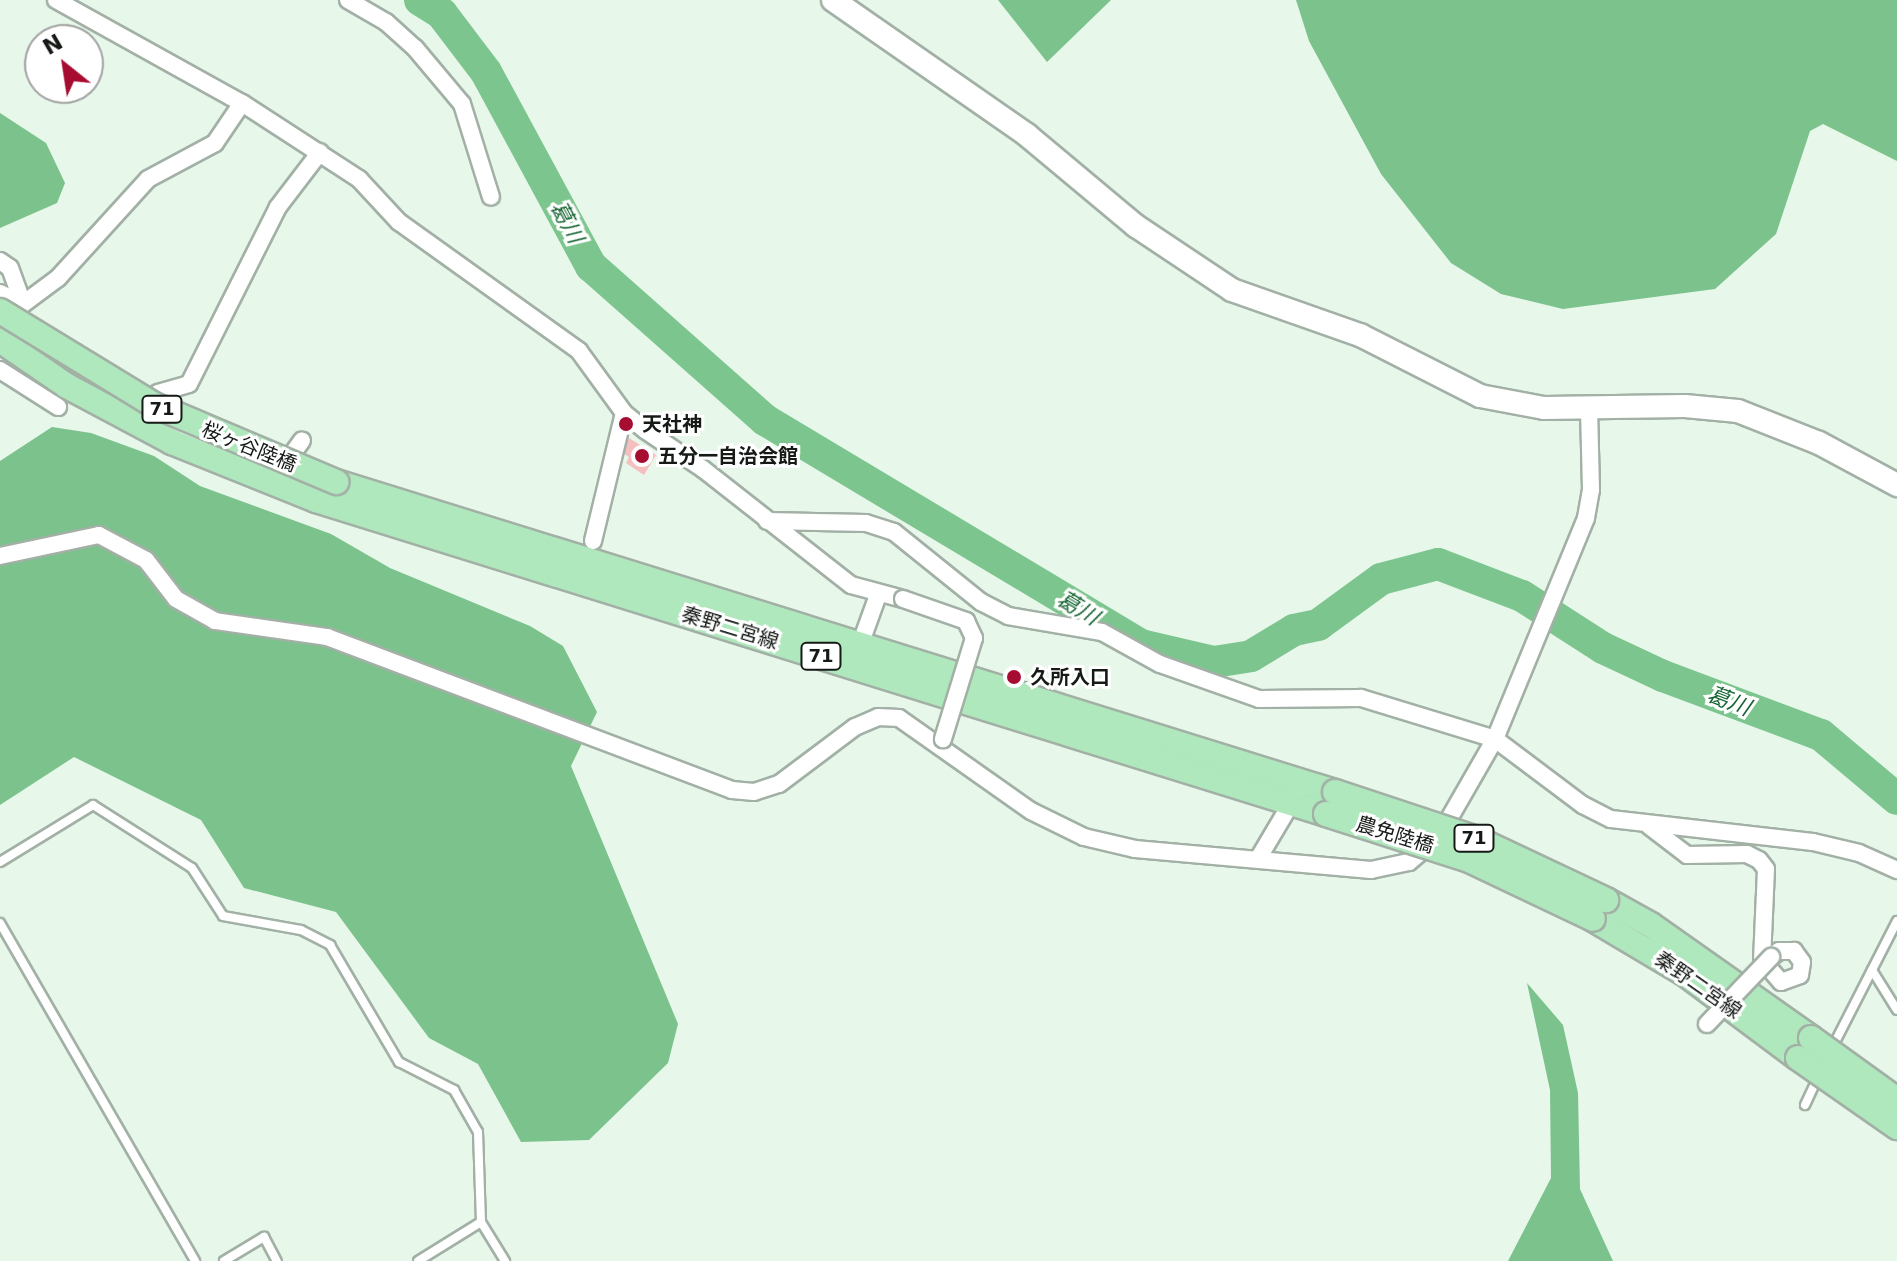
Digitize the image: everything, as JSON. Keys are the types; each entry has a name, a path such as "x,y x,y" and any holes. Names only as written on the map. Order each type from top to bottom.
{"main road":[{"name":"桜ヶ谷陸橋","path":"12,308 154,405 336,482"},
{"name":"桜ヶ谷陸橋","path":"0,340 67,386 172,442 316,500"},
{"name":"秦野二宮線","path":"336,482 860,645 1331,803"},
{"name":"秦野二宮線","path":"316,500 1297,792"},
{"name":"農免陸橋","path":"1331,803 1469,860 1600,909"},
{"name":"秦野二宮線","path":"1600,909 1684,973 1805,1048"},
{"name":"71","path":"1805,1048 1897,1100"},
{"name":"71","path":"1805,1048 1897,1127"}],"street":[{"path":"56,0 242,103 359,179 399,222 579,351 624,413 851,585 966,621 974,638 941,742"},
{"path":"348,0 386,22 415,48 462,104 491,197"},
{"path":"833,0 1027,135 1136,226 1232,290 1360,335 1480,396 1589,410 1685,406 1738,411 1819,443 1897,485"},
{"path":"12,308 58,278 148,179 215,143 242,103"},
{"path":"302,440 278,474 171,427 154,399 158,393 189,384 278,207 320,152"},
{"path":"0,261 10,268 12,308"},
{"path":"0,293 12,308"},
{"path":"0,370 58,407"},
{"path":"0,556 99,535 146,560 176,599 215,621 327,637 732,790 754,792 779,784 855,727 878,717 899,718 941,742 1031,811 1084,837 1135,849 1371,870 1409,862 1438,838 1495,739 1586,518 1591,490 1589,410"},
{"path":"593,541 624,413"},
{"path":"767,521 866,523 894,532 981,602 1008,616 1102,632 1160,664 1259,699 1361,698 1495,739 1583,805 1611,819 1649,826 1813,842 1859,853 1897,870"},
{"path":"860,645 878,595"},
{"path":"1258,859 1297,792"},
{"path":"1649,826 1687,855 1747,854 1759,860 1766,869 1762,960 1781,982 1800,975 1802,962 1794,951 1779,951 1771,957 1707,1024"}],"lane":[{"path":"0,862 93,805 192,868 223,916 242,924 301,930 330,945 399,1062 454,1090 478,1132 481,1222 505,1261"},
{"path":"1805,1105 1897,921"},
{"path":"0,923 195,1261"},
{"path":"1872,970 1897,1010"},
{"path":"418,1261 481,1222"},
{"path":"224,1261 264,1237 277,1261"}],"green space":[{"path":"998,0 1111,0 1047,62"},
{"path":"1296,0 1897,0 1897,161 1823,124 1810,131 1776,234 1715,289 1563,309 1501,294 1451,263 1381,174 1309,41"},
{"path":"0,113 46,143 65,183 57,203 0,228"},
{"path":"52,427 91,433 154,456 200,486 331,534 390,568 530,626 563,646 597,712 571,766 678,1024 668,1063 589,1140 521,1142 478,1064 429,1038 336,912 244,888 201,820 74,757 0,805 0,461"},
{"path":"1527,983 1563,1025 1578,1093 1580,1189 1613,1261 1508,1261 1551,1178 1550,1090"}],"building":[{"name":"五分一自治会館","path":"629,438 656,455 644,475 626,463 629,457 621,452"}],"waterway":[{"name":"葛川","path":"420,0 442,14 486,72 591,266 765,420 1141,645 1214,662 1251,656 1294,630 1318,625 1381,579 1438,564 1522,596 1603,648 1663,676 1821,735 1897,799"}],"place":[{"name":"天社神","path":"626,424"},
{"name":"五分一自治会館","path":"642,456"},
{"name":"久所入口","path":"1014,677"}]}
